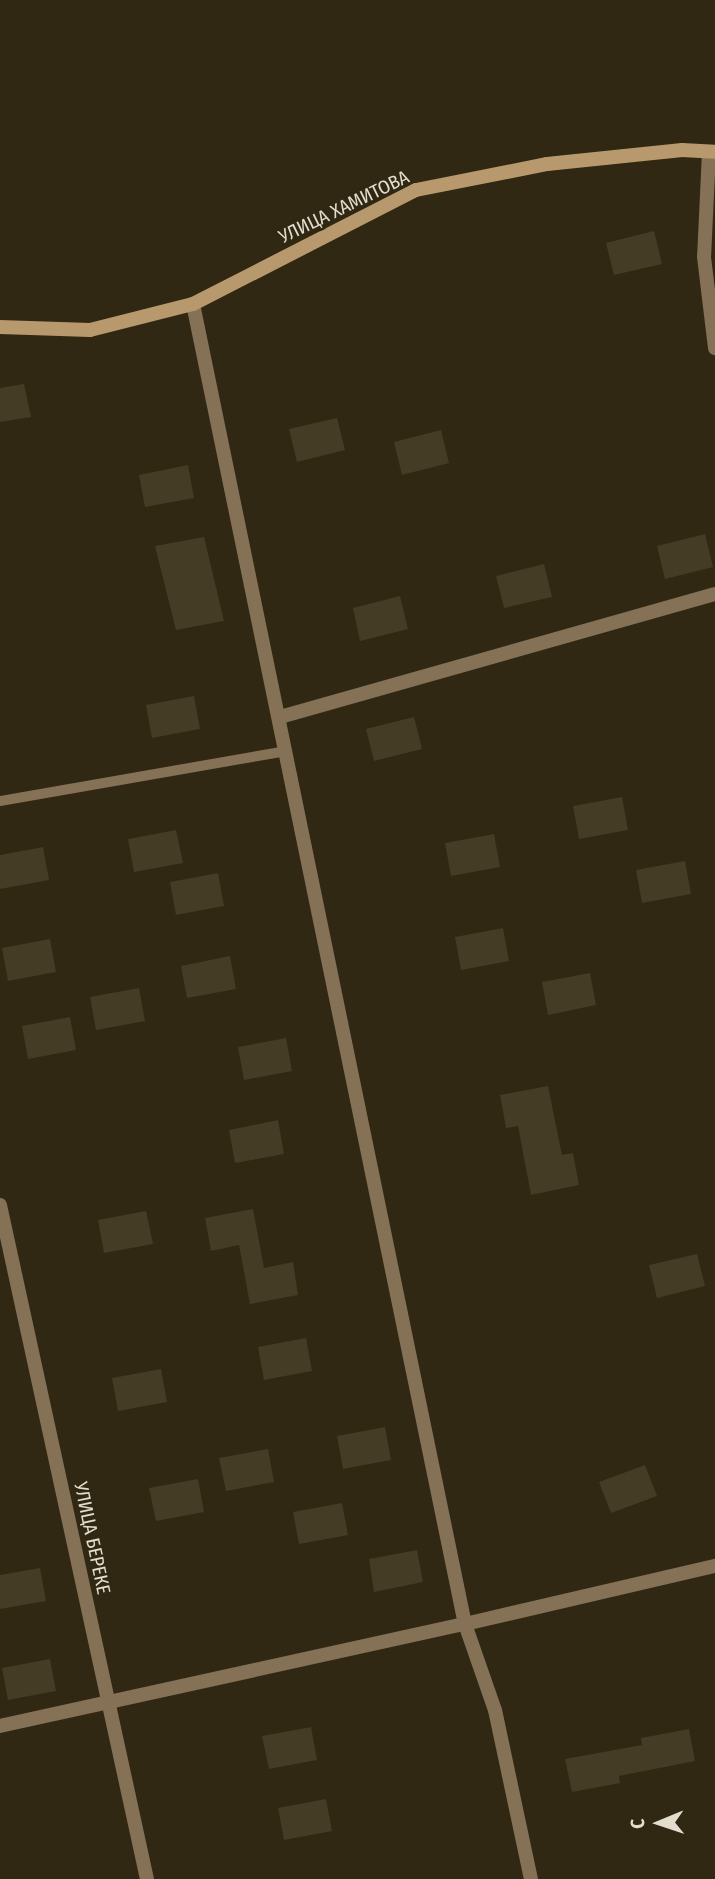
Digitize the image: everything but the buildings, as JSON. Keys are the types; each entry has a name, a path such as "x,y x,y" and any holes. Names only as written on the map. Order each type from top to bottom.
{"street":[{"name":"УЛИЦА ХАМИТОВА","path":"0,327 90,330 193,304 416,190 547,164 682,150 712,152"},
{"path":"712,152 704,257 715,348"},
{"path":"193,304 465,1624 495,1710 531,1879"},
{"path":"280,717 715,594"},
{"name":"УЛИЦА БЕРЕКЕ","path":"0,1205 147,1879"},
{"path":"0,1726 715,1566"}],"lane":[{"path":"0,801 287,751"}]}
